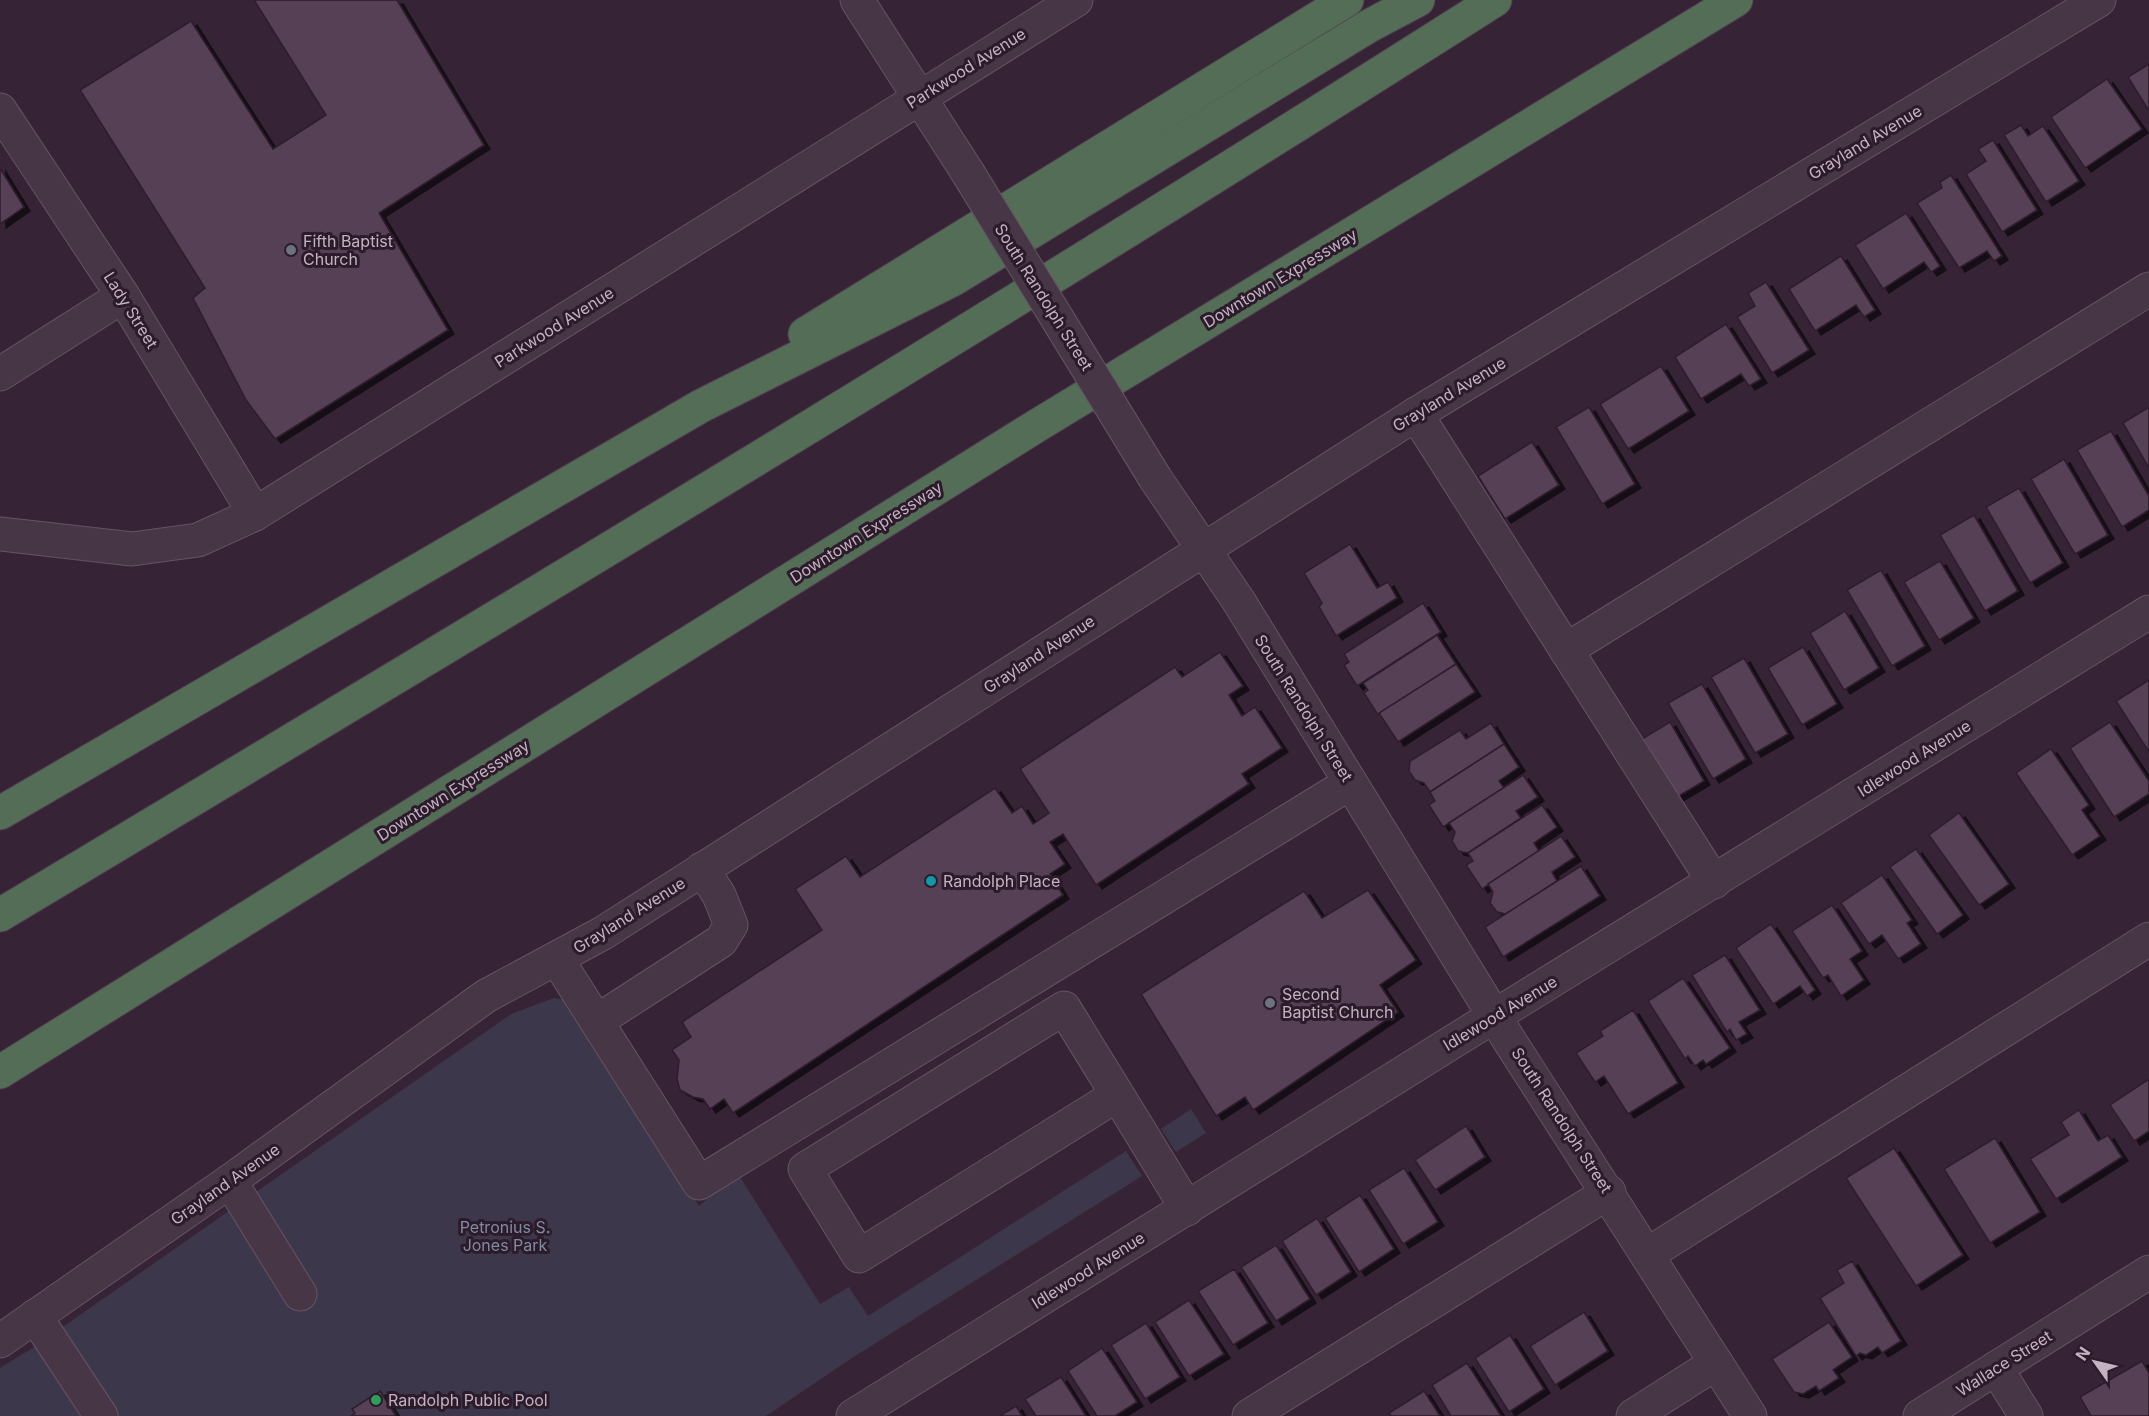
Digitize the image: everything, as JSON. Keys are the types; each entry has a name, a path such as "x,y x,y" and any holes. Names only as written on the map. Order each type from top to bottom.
{"highway":[{"path":"701,406 832,315 1347,0"},
{"path":"0,813 701,406 954,279 1369,27 1418,0"},
{"path":"0,915 518,605 1269,144 1495,0"},
{"name":"Downtown Expressway","path":"0,1072 1038,425 1736,0"}],"street":[{"name":"South Randolph Street","path":"857,0 968,174 1155,478 1238,600 1495,1016 1750,1416"},
{"name":"Parkwood Avenue","path":"0,534 132,549 198,540 255,514 1076,0"},
{"name":"Grayland Avenue","path":"0,1341 231,1182 486,996 557,959 702,869 1416,414 2099,0"},
{"name":"Lady Street","path":"0,110 123,296 255,514"},
{"path":"1566,650 2149,288"},
{"path":"0,374 123,296"},
{"path":"1416,414 1714,882"},
{"name":"Idlewood Avenue","path":"853,1416 2149,612"},
{"path":"557,959 699,1184 1350,783"},
{"path":"597,1021 721,941 731,925 719,895 702,869"},
{"path":"1648,1254 2149,939"},
{"path":"1042,973 1187,1209"},
{"path":"805,1169 1064,1008"},
{"path":"783,1131 859,1256 1117,1095"},
{"path":"231,1182 300,1294"},
{"path":"1250,1416 1609,1192"},
{"name":"Wallace Street","path":"1920,1416 2149,1272"},
{"path":"35,1316 101,1416"},
{"path":"1633,1416 1716,1363"},
{"path":"1996,1368 2026,1416"}],"green space":[{"name":"Petronius S. Jones Park","path":"554,998 567,1000 699,1206 714,1193 740,1177 820,1304 849,1287 868,1316 1126,1151 1142,1176 855,1356 766,1416 0,1416 0,1368 34,1347 511,1014"},
{"path":"1191,1109 1206,1133 1176,1152 1161,1129"}],"building":[{"name":"Fifth Baptist Church","path":"254,0 397,0 484,145 379,213 448,330 275,439 246,400 193,298 205,288 80,90 191,21 273,149 326,115"},
{"path":"2149,64 2149,111 2128,77"},
{"path":"2107,79 2142,129 2085,168 2051,117"},
{"path":"2021,125 2028,136 2043,126 2079,181 2046,202 2004,135"},
{"path":"1993,140 2037,210 2002,232 1966,174 1986,161 1978,149"},
{"path":"0,168 24,207 0,224"},
{"path":"1951,175 2002,256 1994,261 1987,251 1959,268 1917,203 1942,188 1940,182"},
{"path":"1906,213 1940,266 1931,272 1924,262 1883,289 1855,245"},
{"path":"1841,256 1875,310 1864,317 1856,305 1815,331 1789,289"},
{"path":"1766,282 1809,350 1772,373 1737,317 1755,306 1748,293"},
{"path":"1726,324 1761,379 1749,386 1741,374 1701,399 1675,357"},
{"path":"1661,366 1689,411 1628,449 1600,404"},
{"path":"1589,407 1635,484 1602,504 1556,427"},
{"path":"2149,407 2149,468 2123,423"},
{"path":"2111,431 2149,496 2149,510 2122,527 2077,450"},
{"path":"1532,442 1559,485 1505,519 1478,476"},
{"path":"2064,459 2108,535 2075,554 2031,479"},
{"path":"2019,488 2063,563 2030,583 1986,507"},
{"path":"1974,515 2018,591 1985,611 1940,535"},
{"path":"1350,544 1377,588 1388,582 1397,598 1336,636 1319,607 1322,603 1304,573"},
{"path":"1940,561 1974,618 1939,640 1904,582"},
{"path":"1881,570 1925,646 1892,666 1847,590"},
{"path":"1423,603 1441,632 1357,686 1344,665 1349,662 1344,654"},
{"path":"1845,611 1879,668 1844,690 1810,633"},
{"path":"1437,635 1456,664 1378,715 1364,693 1368,690 1363,683"},
{"path":"1803,647 1837,704 1802,725 1768,668"},
{"name":"Randolph Place","path":"1220,652 1243,686 1229,695 1242,716 1255,707 1282,748 1242,774 1249,784 1096,885 1063,834 1050,842 1065,864 1050,874 1063,895 733,1113 724,1099 710,1109 703,1099 680,1090 677,1079 679,1060 672,1050 691,1037 682,1022 822,930 795,889 846,856 860,877 995,788 1012,813 1022,806 1033,824 1049,813 1020,769 1175,667 1182,677"},
{"path":"1744,658 1788,734 1755,753 1711,677"},
{"path":"1456,664 1475,692 1398,742 1379,713"},
{"path":"2149,680 2149,752 2116,701"},
{"path":"1702,684 1746,759 1713,779 1668,703"},
{"path":"1670,722 1704,781 1672,800 1637,742"},
{"path":"2110,722 2149,781 2149,794 2114,817 2070,748"},
{"path":"1491,723 1504,744 1430,792 1424,783 1415,780 1409,771 1410,761 1460,730 1466,739"},
{"path":"1504,744 1519,767 1499,781 1504,788 1443,827 1429,805 1435,801 1430,792"},
{"path":"2051,749 2089,805 2082,810 2100,836 2072,855 2016,773"},
{"path":"1523,775 1538,797 1516,811 1521,818 1468,853 1458,851 1452,841 1455,832 1449,823"},
{"path":"1542,805 1557,827 1534,843 1539,851 1482,889 1466,865 1473,861 1468,853"},
{"path":"1959,813 2009,884 1979,905 1929,835"},
{"path":"1561,836 1575,857 1552,872 1557,881 1506,914 1497,912 1490,903 1493,892 1488,884"},
{"path":"1916,849 1963,915 1937,934 1890,867"},
{"path":"1581,866 1600,896 1503,957 1485,927"},
{"path":"1882,875 1912,920 1907,923 1921,944 1898,959 1882,935 1869,944 1841,903"},
{"name":"Second Baptist Church","path":"1368,890 1416,960 1380,985 1398,1012 1253,1110 1245,1097 1216,1116 1141,994 1304,891 1322,918"},
{"path":"1832,905 1862,951 1850,959 1864,980 1841,996 1828,975 1823,978 1792,931"},
{"path":"1771,924 1815,990 1807,996 1800,986 1773,1004 1736,948"},
{"path":"1725,955 1760,1010 1739,1022 1747,1034 1736,1040 1730,1029 1727,1032 1692,975"},
{"path":"1683,978 1730,1048 1706,1064 1703,1060 1695,1066 1688,1056 1685,1059 1648,1001"},
{"path":"1633,1010 1678,1083 1628,1114 1604,1076 1595,1082 1576,1053 1603,1036 1600,1031"},
{"path":"2149,1079 2149,1131 2134,1141 2110,1105"},
{"path":"2079,1110 2098,1141 2108,1135 2122,1157 2056,1199 2030,1159 2069,1135 2061,1122"},
{"path":"1466,1126 1485,1157 1435,1190 1415,1160"},
{"path":"1995,1138 2040,1212 1990,1243 1944,1169"},
{"path":"1894,1148 1963,1255 1916,1286 1846,1178"},
{"path":"1404,1168 1438,1222 1403,1244 1369,1190"},
{"path":"1360,1195 1394,1249 1359,1272 1325,1218"},
{"path":"1317,1218 1351,1272 1316,1295 1282,1241"},
{"path":"1276,1245 1310,1299 1276,1321 1241,1267"},
{"path":"1852,1261 1901,1341 1882,1353 1878,1347 1866,1355 1860,1353 1856,1356 1820,1298 1844,1283 1837,1270"},
{"path":"1234,1269 1268,1323 1233,1345 1198,1291"},
{"path":"1189,1300 1224,1354 1189,1376 1155,1322"},
{"path":"1584,1312 1608,1351 1555,1385 1530,1346"},
{"path":"1829,1322 1852,1357 1833,1370 1839,1378 1819,1391 1816,1386 1803,1394 1794,1392 1772,1359"},
{"path":"1146,1323 1180,1377 1145,1399 1111,1345"},
{"path":"1510,1335 1544,1389 1509,1412 1475,1358"},
{"path":"1102,1348 1137,1402 1115,1416 1097,1416 1068,1371"},
{"path":"2142,1361 2149,1373 2149,1416 2091,1416 2080,1397"},
{"path":"1467,1363 1501,1416 1451,1416 1432,1385"},
{"path":"1061,1377 1086,1416 1036,1416 1025,1399"},
{"name":"Randolph Public Pool","path":"380,1391 396,1416 351,1416 355,1413 352,1409"},
{"path":"1424,1391 1440,1416 1391,1416 1389,1413"},
{"path":"1016,1406 1022,1416 1000,1416"}],"place":[{"name":"Fifth Baptist Church","path":"291,250"},
{"name":"Randolph Place","path":"931,881"},
{"name":"Second Baptist Church","path":"1270,1003"},
{"name":"Randolph Public Pool","path":"376,1400"}]}
